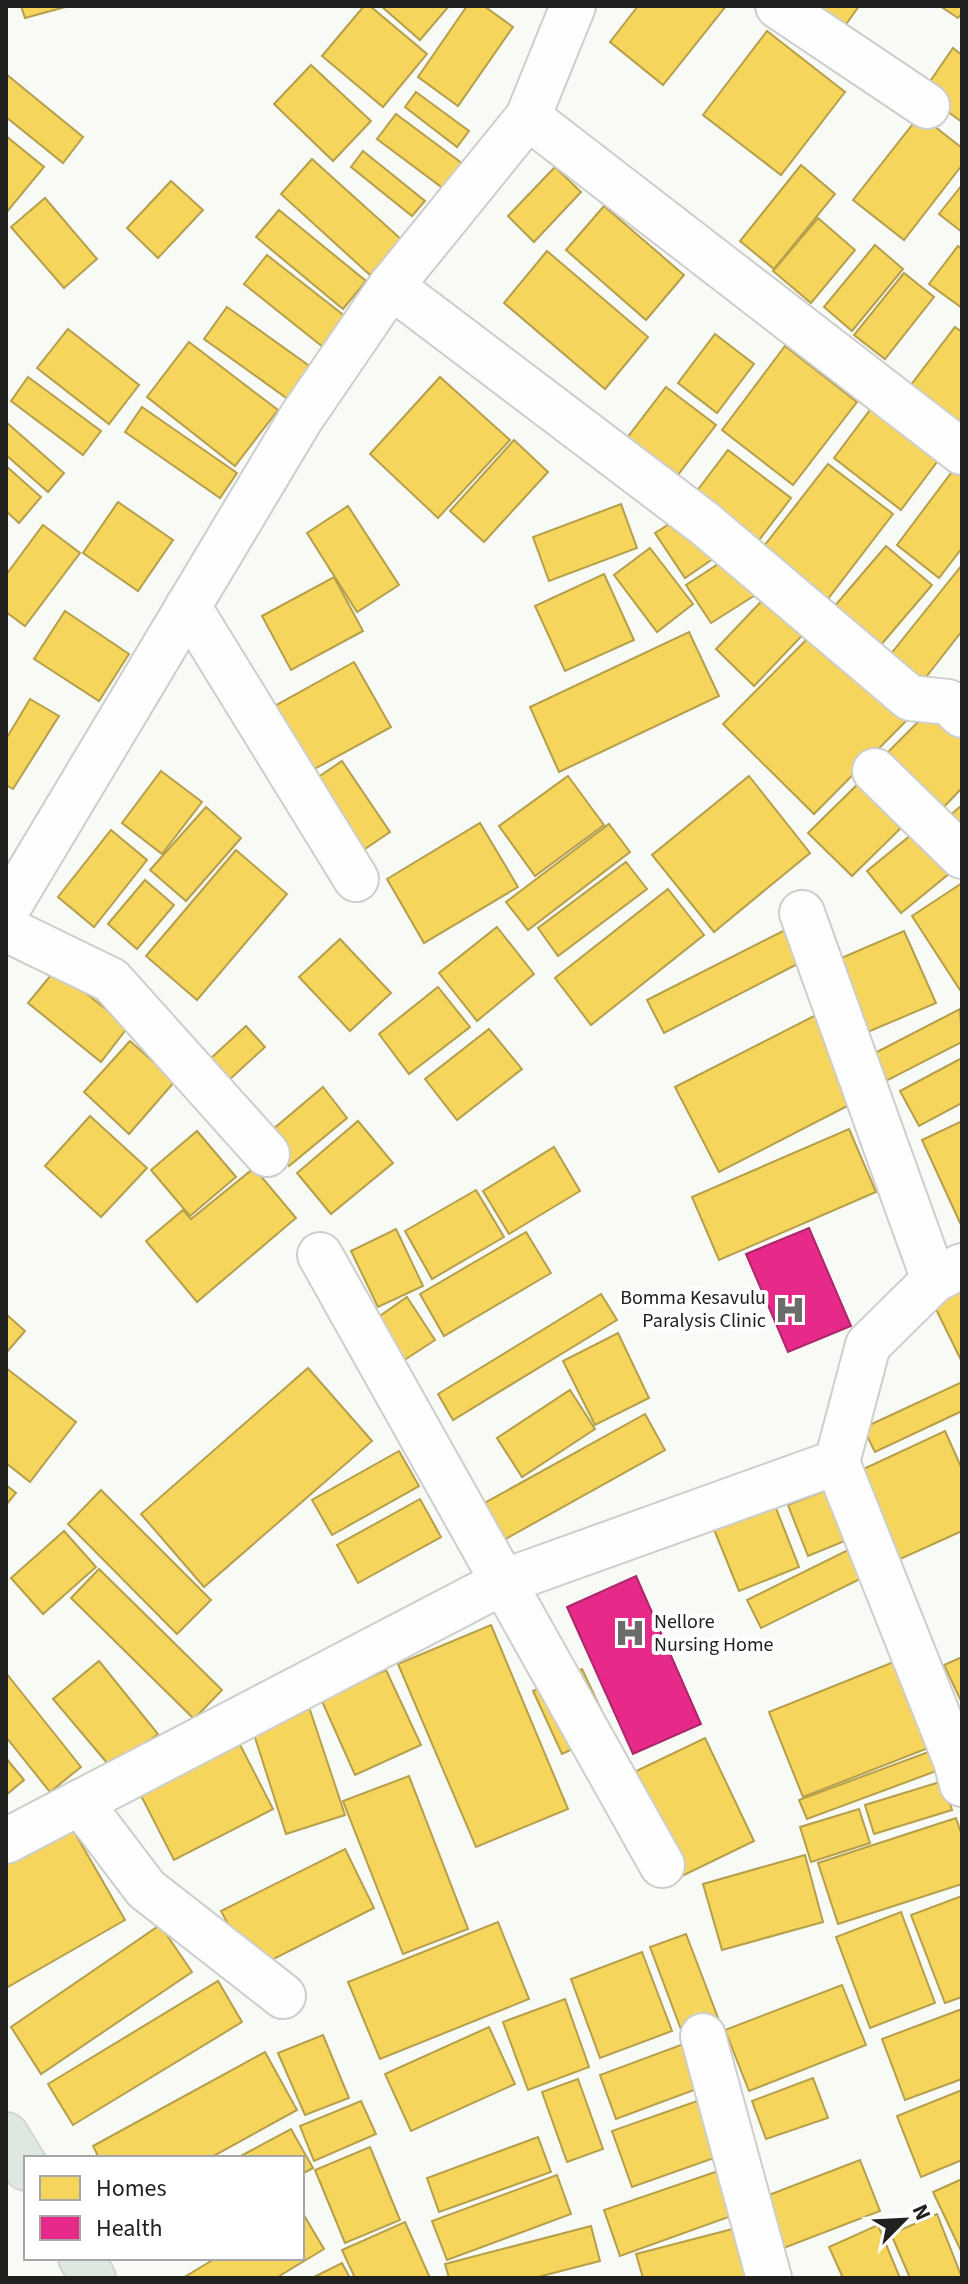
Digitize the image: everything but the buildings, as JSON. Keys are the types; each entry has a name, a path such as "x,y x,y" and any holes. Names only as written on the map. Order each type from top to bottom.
{"main road":[{"path":"6,2135 24,2165"},
{"path":"82,2260 93,2278"}],"street":[{"path":"6,911 301,418 391,286 528,117 573,6"},
{"path":"778,6 927,106"},
{"path":"528,117 962,452"},
{"path":"391,286 704,523 910,698 948,702 962,715"},
{"path":"188,606 356,879"},
{"path":"875,771 962,856"},
{"path":"802,913 948,1273 868,1345 837,1462 960,1768"},
{"path":"6,929 111,980 267,1154"},
{"path":"320,1255 662,1865"},
{"path":"6,1841 503,1582 837,1462"},
{"path":"80,1802 146,1889 283,1996"},
{"path":"703,2036 769,2278"}],"place":[{"name":"Bomma Kesavulu Paralysis Clinic","path":"790,1310"},
{"name":"Nellore Nursing Home","path":"630,1633"}]}
